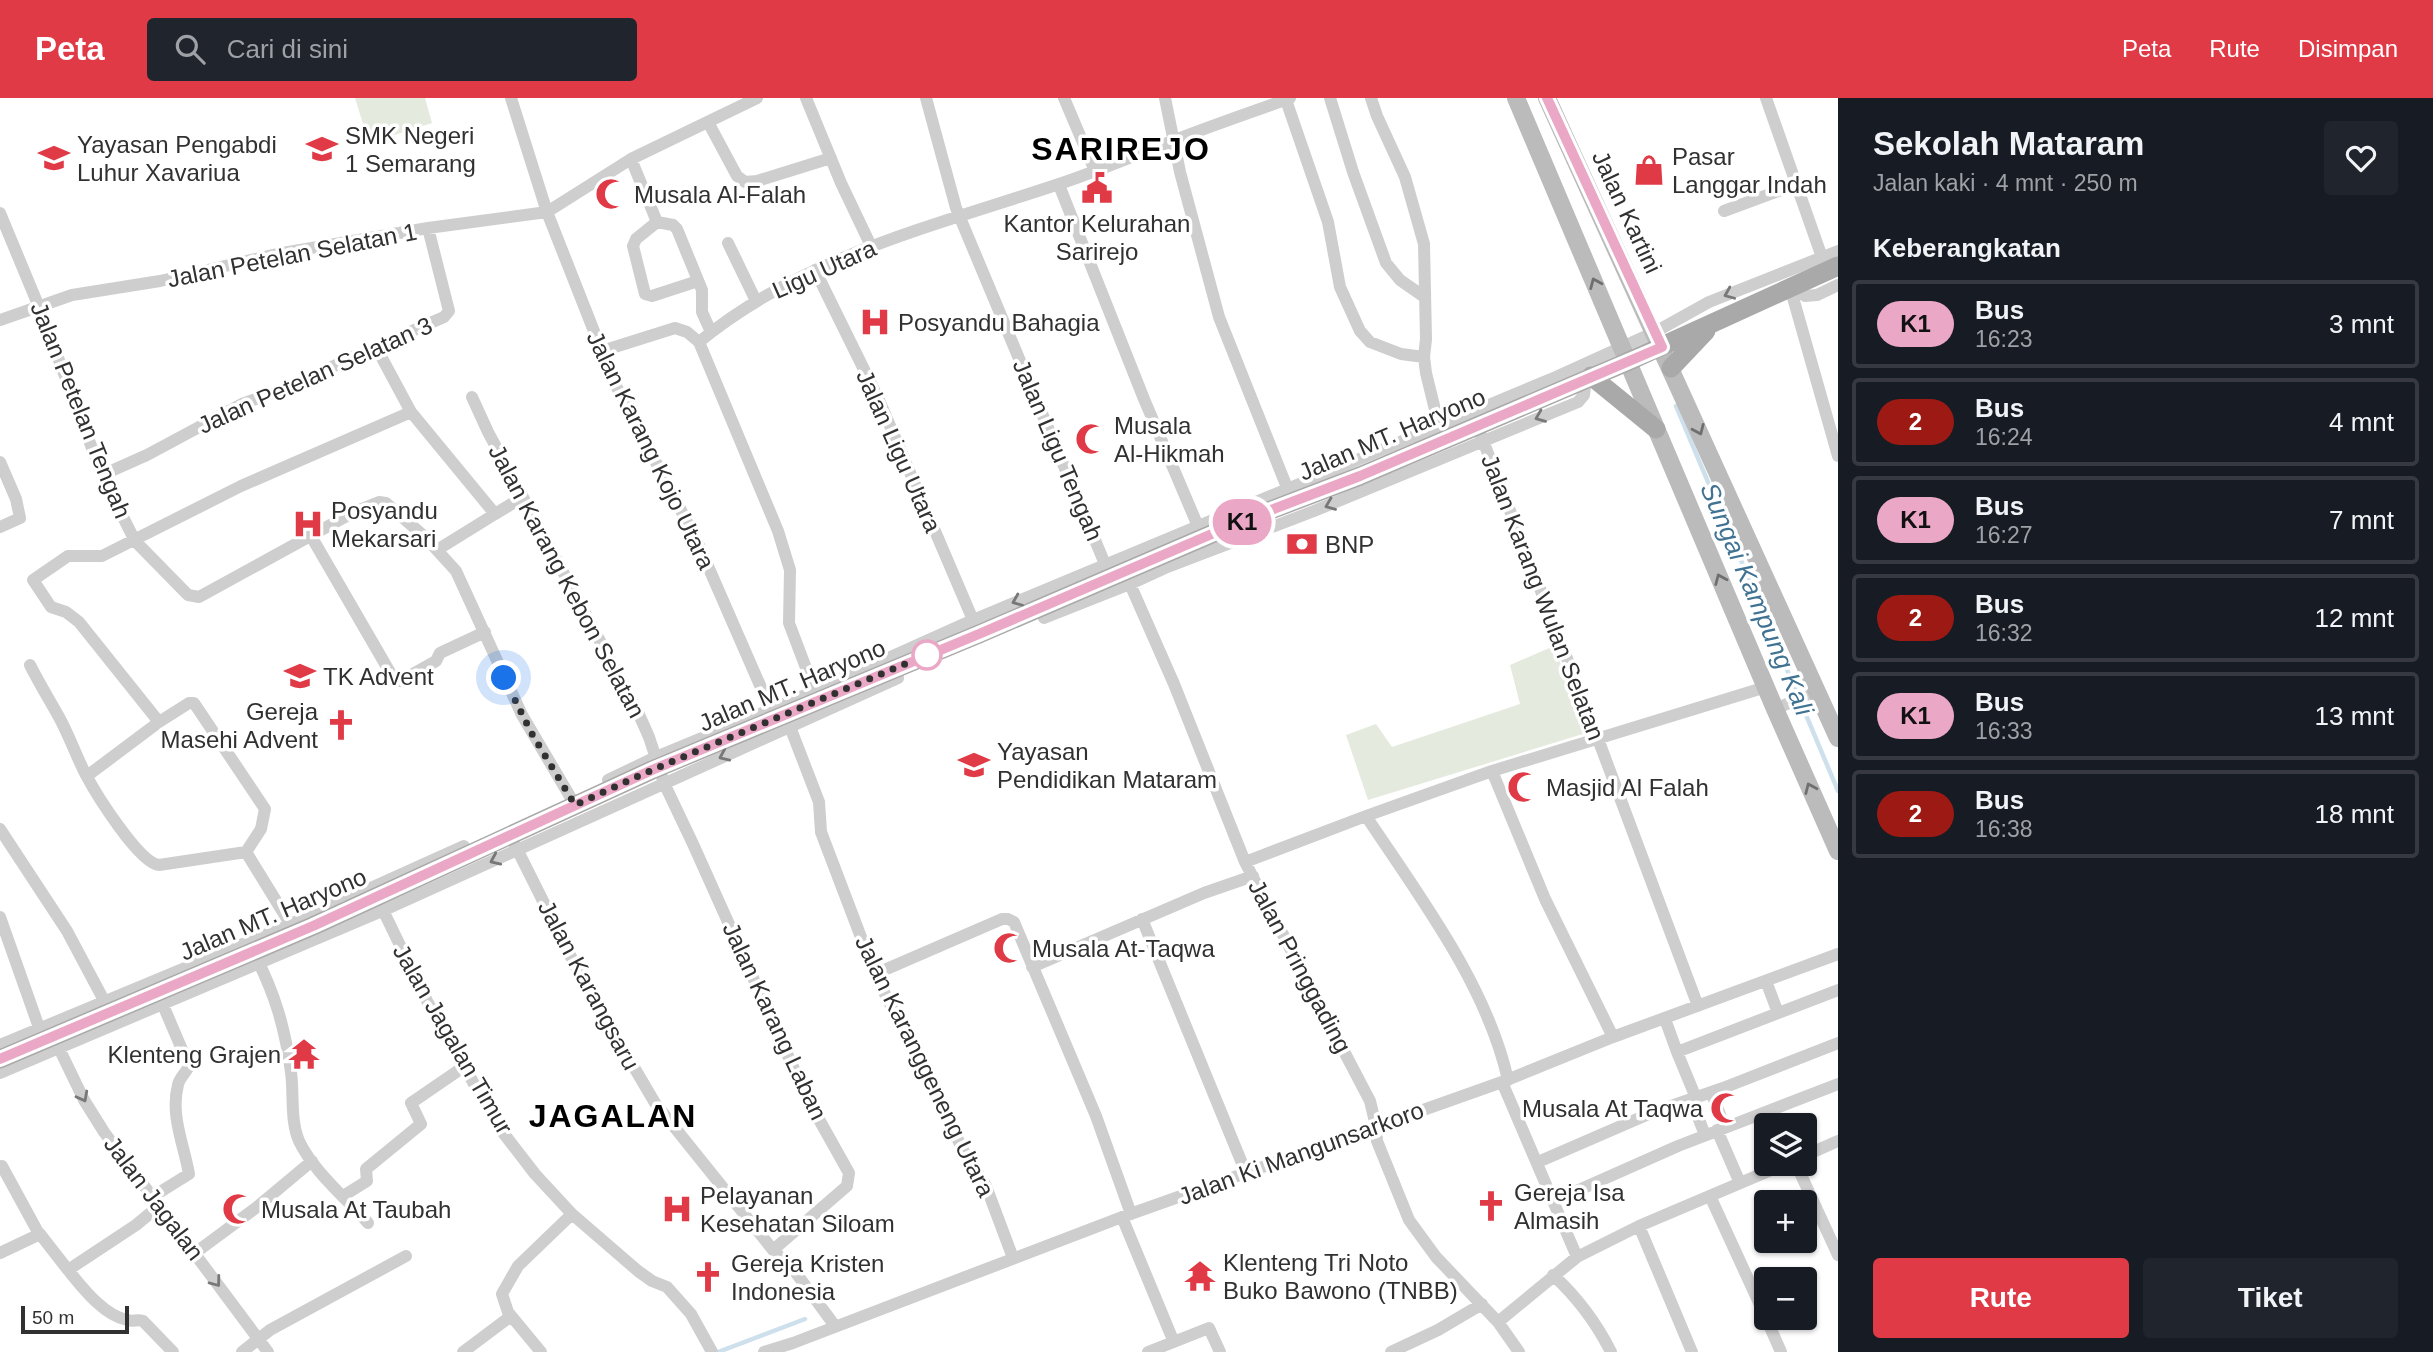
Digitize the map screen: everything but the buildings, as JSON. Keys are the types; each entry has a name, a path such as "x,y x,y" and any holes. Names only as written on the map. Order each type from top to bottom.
{"main road":[{"path":"1516,98 1766,687 1782,706 1838,850"},
{"name":"Jalan Kartini","path":"1547,98 1671,368 1810,694 1838,738"},
{"name":"Jalan MT. Haryono","path":"0,1059 49,1038 94,1026 107,1006 160,997 203,966 234,967 304,930 380,904 517,834 573,801 757,734 817,696 896,674 936,644 970,636 1117,574 1163,562 1200,532 1442,432 1480,433 1589,377 1624,354 1658,339 1716,320 1764,289 1792,286 1831,270"},
{"path":"1671,368 1716,320"},
{"path":"1589,377 1656,429"}],"street":[{"name":"Jalan Karang Kojo Utara","path":"511,98 547,212 614,382 697,541 780,717"},
{"path":"547,212 631,159 757,98"},
{"path":"806,98 871,246"},
{"name":"Jalan Ligu Tengah","path":"926,98 960,215 1117,574"},
{"path":"1064,98 1095,171"},
{"path":"1165,98 1219,317 1290,496"},
{"path":"1330,98 1386,263 1400,280 1423,296"},
{"path":"1371,98 1405,177 1421,230 1426,256 1423,296 1426,339 1424,357 1442,432 1556,377 1624,354"},
{"path":"1766,98 1831,270"},
{"path":"1288,99 1328,222 1340,287 1360,331 1370,342 1401,354 1424,357"},
{"name":"Ligu Utara","path":"699,342 756,301 815,270 871,246 1059,185 1288,99"},
{"path":"708,121 737,177 745,182 757,181 831,158"},
{"path":"631,159 657,222"},
{"path":"1724,211 1797,184"},
{"path":"1059,185 1200,532 1117,574"},
{"name":"Jalan Petelan Selatan 1","path":"0,320 72,295 160,281 277,254 428,228 547,212"},
{"name":"Jalan Petelan Tengah","path":"0,213 39,307 102,475 135,541 102,556 68,556 33,580 51,607 66,612 79,622 159,722"},
{"path":"698,281 652,296 645,294 633,246 636,239 657,222 673,225 677,229 703,292 702,312 710,332"},
{"name":"Jalan Petelan Selatan 3","path":"102,475 147,455 242,404 292,386 444,317 449,313 428,228"},
{"path":"728,243 756,301"},
{"path":"1831,270 1838,251"},
{"name":"Jalan Ligu Utara","path":"815,270 879,400 970,636"},
{"path":"1658,339 1691,311 1831,270"},
{"path":"1792,286 1838,456"},
{"path":"602,351 675,328 687,332 699,342 778,531 790,570 789,623 817,696 936,644"},
{"path":"376,347 411,412 495,514"},
{"name":"Jalan Karang Kebon Selatan","path":"472,397 631,699 660,769"},
{"path":"411,412 241,486 135,541 188,595 199,597 354,512 383,502 437,550 456,571 522,715 573,801"},
{"path":"1163,562 1303,515 1480,433"},
{"name":"Jalan Karang Wulan Selatan","path":"1480,433 1698,1006"},
{"path":"0,462 26,515 0,527"},
{"path":"437,550 523,496"},
{"path":"311,536 395,681 436,661 440,653 485,632"},
{"name":"Jalan Pringgading","path":"1117,574 1174,684 1245,862 1370,1101 1377,1141 1403,1210 1415,1231 1436,1257 1498,1322 1519,1352"},
{"path":"30,665 87,776 126,836 145,859 153,864 224,857 246,852 261,829 265,809 194,702 159,722 87,776"},
{"path":"0,1073 49,1038 107,1006 203,966 304,930 780,717 896,674"},
{"path":"1245,862 1492,771 1766,687"},
{"path":"1782,706 1810,694"},
{"name":"Jalan Karanggeneng Utara","path":"780,717 819,802 821,832 875,974 963,1150 986,1186 1013,1258"},
{"name":"Jalan Karang Laban","path":"660,769 807,1098 849,1173 847,1186 774,1250"},
{"path":"1492,771 1545,899 1613,1037"},
{"path":"1366,816 1468,973 1505,1063 1506,1085 1515,1110 1577,1257"},
{"path":"0,829 67,930 107,1006"},
{"name":"Jalan Karangsaru","path":"517,834 581,977 655,1103 774,1250 796,1273 835,1326"},
{"path":"246,852 304,930"},
{"path":"1032,967 1204,893 1253,876"},
{"name":"Jalan Jagalan Timur","path":"380,904 428,1003 498,1126 535,1174 572,1214 638,1272 667,1287 691,1314 711,1350"},
{"name":"Jalan Jagalan","path":"0,917 49,1038 92,1113 268,1352"},
{"path":"875,974 1006,919 1014,922 1096,1116 1127,1216 1130,1237 1173,1340"},
{"path":"1142,919 1246,1173"},
{"name":"Jalan Ki Mangunsarkoro","path":"764,1352 797,1348 835,1326 1013,1258 1376,1126 1506,1085 1613,1037 1838,954"},
{"path":"256,957 282,1018 299,1140 312,1161 368,1223"},
{"path":"94,1026 234,967"},
{"path":"1766,981 1778,1013"},
{"path":"1677,1052 1838,990"},
{"path":"68,1270 136,1225 155,1202 189,1174 180,1138 176,1097 178,1082 189,1066 160,997"},
{"path":"1665,1019 1693,1099 1716,1131 1740,1183"},
{"path":"0,1045 49,1038"},
{"path":"1538,1162 1651,1112 1693,1099 1838,1043"},
{"path":"343,1196 367,1181 366,1170 422,1124 411,1103 465,1066"},
{"path":"1554,1201 1716,1131 1838,1084"},
{"path":"1711,1092 1716,1131"},
{"path":"1817,1150 1838,1141"},
{"path":"195,1254 312,1161"},
{"path":"2,1166 39,1234 85,1290 109,1311 127,1320 143,1321 173,1352"},
{"path":"1498,1322 1577,1257 1639,1226 1757,1176"},
{"path":"1802,1176 1838,1255"},
{"path":"1710,1196 1754,1292"},
{"path":"541,1352 505,1308 502,1294 515,1272 572,1214"},
{"path":"1639,1226 1692,1352"},
{"path":"0,1253 39,1234"},
{"path":"242,1352 258,1338 406,1256"},
{"path":"1553,1275 1577,1296 1601,1330 1611,1352"},
{"path":"1391,1352 1451,1323 1482,1304"},
{"path":"463,1352 511,1316"},
{"path":"1147,1352 1209,1328 1220,1352"},
{"path":"1771,1330 1781,1352"}],"shaded area":[{"path":"355,98 425,98 432,123 369,143"},
{"path":"1554,646 1586,733 1368,800 1346,735 1376,724 1392,747 1520,704 1510,665"}],"waterway":[{"name":"Sungai Kampung Kali","path":"1676,406 1838,791"},
{"path":"718,1352 805,1319"}],"bus line":[{"name":"K1","path":"0,1059 313,926 652,770 1242,521 1360,476 1662,347 1547,98"}],"place":[{"name":"SMK Negeri 1 Semarang","path":"322,149"},
{"name":"Yayasan Pengabdi Luhur Xavariua","path":"54,158"},
{"name":"Pasar Langgar Indah","path":"1649,170"},
{"name":"Kantor Kelurahan Sarirejo","path":"1097,188"},
{"name":"Musala Al-Falah","path":"611,194"},
{"name":"Posyandu Bahagia","path":"875,322"},
{"name":"Musala Al-Hikmah","path":"1091,439"},
{"name":"Posyandu Mekarsari","path":"308,524"},
{"name":"BNP","path":"1302,544"},
{"name":"TK Advent","path":"300,676"},
{"name":"Gereja Masehi Advent","path":"341,725"},
{"name":"Yayasan Pendidikan Mataram","path":"974,765"},
{"name":"Masjid Al Falah","path":"1523,787"},
{"name":"Musala At-Taqwa","path":"1009,948"},
{"name":"Klenteng Grajen","path":"304,1054"},
{"name":"Musala At Taqwa","path":"1726,1108"},
{"name":"Gereja Isa Almasih","path":"1491,1206"},
{"name":"Musala At Taubah","path":"238,1209"},
{"name":"Pelayanan Kesehatan Siloam","path":"677,1209"},
{"name":"Klenteng Tri Noto Buko Bawono (TNBB)","path":"1200,1276"},
{"name":"Gereja Kristen Indonesia","path":"708,1277"}],"district":[{"name":"SARIREJO","path":"1121,149"},
{"name":"JAGALAN","path":"613,1116"}],"route":[{"path":"504,678 532,734 575,805 929,654 927,655"}]}
